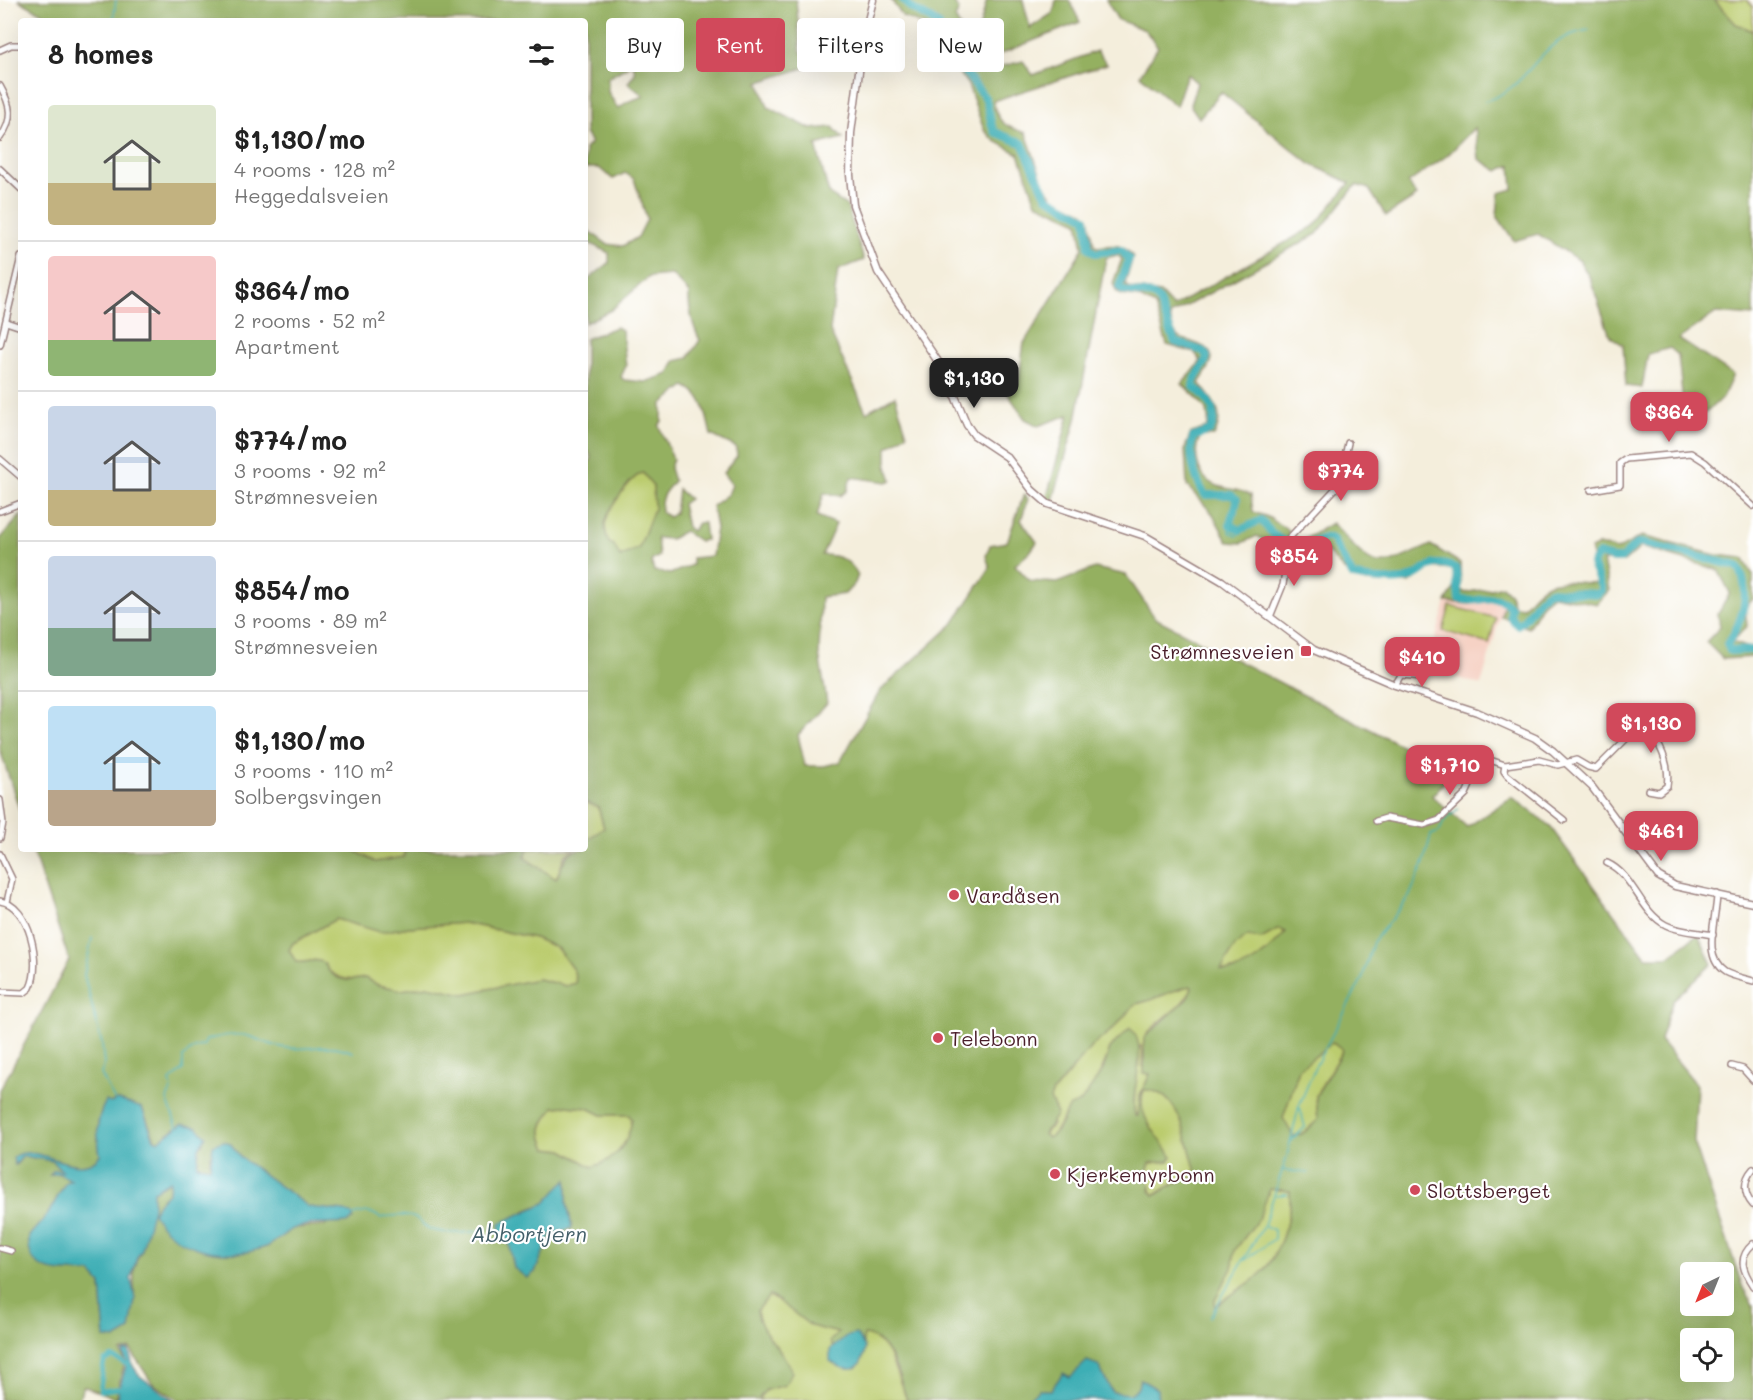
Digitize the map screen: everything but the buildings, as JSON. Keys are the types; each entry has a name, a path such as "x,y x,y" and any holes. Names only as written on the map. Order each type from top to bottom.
{"main road":[{"path":"871,1 863,41 851,133 849,165 853,205 878,272 945,372 967,425 979,439 1007,457 1032,490 1048,504 1144,536 1222,581 1314,650 1395,685 1477,712 1544,744 1598,794 1658,876 1675,886 1753,903"}],"street":[{"path":"0,50 11,45 18,45"},
{"path":"0,86 8,102 11,116 7,129 0,138"},
{"path":"0,169 18,186"},
{"path":"0,345 18,270"},
{"path":"6,322 18,326"},
{"path":"1270,618 1283,585 1288,544 1297,527 1338,486 1348,443"},
{"path":"1591,490 1620,485 1620,463 1626,459 1691,453 1705,462 1753,506"},
{"path":"0,459 18,474"},
{"path":"0,511 18,503"},
{"path":"1395,685 1401,675 1423,676 1432,673"},
{"path":"1376,821 1386,818 1424,825 1439,820 1466,794 1479,765 1493,761 1505,765 1539,760 1558,765 1576,760 1596,769 1643,722 1660,748 1667,768 1667,786 1659,792 1648,790"},
{"path":"1505,765 1507,775 1564,820"},
{"path":"0,800 3,823 0,838"},
{"path":"0,854 12,879 3,902 20,913 34,945 35,970 33,984 27,991 19,994 0,992"},
{"path":"1607,862 1621,872 1662,922 1679,929 1713,935"},
{"path":"1718,894 1712,950 1720,967 1733,975 1753,981"},
{"path":"1732,1066 1743,1069 1753,1080"},
{"path":"1753,1169 1746,1181 1746,1196 1753,1205"},
{"path":"1753,1244 1745,1252 1742,1265 1753,1286"},
{"path":"0,1248 11,1251"}],"shaded area":[{"path":"1497,596 1504,603 1481,685 1427,668 1446,602 1469,604"}],"green space":[{"path":"18,0 796,0 797,70 759,82 768,107 811,129 833,127 843,138 816,145 829,194 847,206 864,260 838,270 830,331 866,412 895,396 907,434 887,448 887,466 892,480 887,482 851,477 847,491 840,496 824,493 817,516 836,524 822,555 843,559 858,575 855,583 845,594 821,597 819,654 827,703 798,735 805,766 824,766 840,762 880,691 953,624 990,568 986,556 990,545 1007,542 1024,494 1028,499 1021,520 1037,542 1030,552 1015,565 1030,581 1057,583 1095,568 1126,575 1155,618 1453,772 1432,796 1467,827 1512,797 1549,825 1646,957 1668,957 1698,934 1712,964 1673,1000 1660,1040 1697,1085 1694,1142 1743,1288 1753,1305 1753,1400 1158,1400 1158,1397 1140,1379 1138,1388 1130,1395 1112,1392 1098,1365 1070,1377 1063,1374 1051,1390 1039,1390 1026,1400 907,1400 893,1360 881,1344 864,1335 863,1342 849,1363 837,1358 830,1341 838,1333 811,1326 769,1296 757,1311 759,1320 784,1356 792,1372 785,1385 766,1390 759,1398 761,1400 178,1400 152,1383 130,1349 121,1352 125,1362 115,1398 83,1386 79,1400 0,1400 0,1090 69,960 33,852 357,852 375,862 404,857 405,852 527,852 525,858 556,879 569,854 588,852 588,839 604,828 598,807 588,803 588,464 592,458 588,451 588,338 616,327 622,330 626,366 621,377 624,380 645,382 669,374 675,361 688,358 700,340 689,305 689,293 672,275 649,277 611,310 588,322 588,280 609,263 609,253 588,242 588,230 607,244 623,246 638,237 647,219 634,179 625,173 613,179 599,168 588,168 588,146 591,143 588,138 588,18 51,18","holes":["685,386 692,390 701,400 711,435 736,447 737,456 723,473 732,485 728,494 712,506 716,528 712,556 692,558 692,565 670,574 654,571 651,561 659,556 657,538 671,539 684,531 699,541 706,540 704,523 698,523 692,531 687,527 682,504 689,499 678,489 675,513 669,517 661,512 662,497 674,481 670,468 673,459 659,426 662,421 662,404","643,473 653,486 654,509 639,548 620,557 614,545 608,541 605,524 614,503","336,919 380,932 409,927 464,923 535,938 557,948 574,971 576,983 566,986 538,979 464,994 428,986 402,990 378,985 365,978 341,979 333,975 321,961 296,962 289,950 293,943","1279,929 1286,932 1249,965 1240,969 1221,970 1235,946 1248,936 1261,939","1192,987 1187,999 1144,1038 1144,1073 1150,1074 1140,1096 1138,1116 1135,1116 1134,1106 1139,1046 1130,1028 1110,1048 1103,1070 1081,1102 1070,1106 1057,1131 1048,1138 1044,1134 1057,1114 1050,1099 1053,1092 1091,1047 1113,1029 1135,1004","1332,1043 1340,1047 1342,1051 1316,1096 1318,1120 1302,1134 1293,1136 1283,1118 1299,1069","1144,1090 1156,1092 1174,1107 1185,1132 1195,1168 1194,1178 1184,1179 1154,1195 1150,1191 1151,1186 1146,1175 1150,1163 1169,1161 1172,1157 1145,1117 1142,1099","116,1100 142,1108 155,1139 158,1141 177,1127 197,1127 203,1143 199,1148 197,1165 210,1168 210,1156 230,1143 240,1157 309,1207 344,1211 324,1226 293,1228 267,1247 158,1203 169,1192 170,1181 153,1191 142,1250 134,1269 134,1301 130,1330 115,1338 105,1338 101,1284 91,1272 70,1271 49,1266 33,1255 29,1247 29,1236 48,1214 64,1185 71,1180 58,1173 50,1175 54,1170 62,1171 53,1161 24,1156 35,1156 70,1164 81,1165 91,1162 100,1155 97,1131 100,1117 108,1105","554,1107 588,1108 602,1115 629,1115 632,1119 628,1136 620,1149 608,1160 592,1167 563,1150 547,1148 542,1136 547,1118","567,1180 567,1203 572,1228 551,1234 535,1272 514,1268 509,1242 525,1211 545,1203","1270,1189 1290,1191 1286,1225 1271,1260 1257,1277 1215,1307 1215,1299 1232,1268 1235,1250 1259,1218"]},
{"path":"891,0 952,0 959,10 955,18 917,18 917,22 903,17"},
{"path":"987,0 1023,0 1030,28 1053,13 1056,0 1069,0 1080,22 1004,52 1004,18 982,18"},
{"path":"1106,0 1714,0 1736,24 1753,31 1753,316 1716,313 1679,339 1733,375 1723,397 1705,413 1683,403 1678,355 1670,348 1648,354 1642,388 1626,386 1623,345 1610,336 1590,278 1579,260 1538,234 1514,241 1497,216 1499,193 1513,189 1511,165 1498,171 1479,159 1475,127 1448,155 1408,183 1417,196 1386,216 1369,189 1356,185 1317,234 1170,315 1176,335 1207,349 1212,358 1211,364 1199,383 1217,408 1219,420 1214,436 1201,436 1198,442 1197,456 1200,470 1209,482 1215,485 1251,495 1253,512 1268,517 1289,531 1286,552 1257,536 1242,543 1228,542 1212,513 1187,486 1185,448 1191,433 1207,428 1208,415 1202,403 1182,384 1201,361 1195,353 1167,345 1155,306 1138,297 1121,295 1116,291 1113,283 1122,259 1117,255 1106,258 1076,420 1052,504 1046,500 1069,415 1038,426 1025,419 1006,391 1018,383 1024,343 1083,248 1078,222 1036,203 1019,154 995,141 984,130 968,85 958,72 1004,72 1004,66 1023,61 1033,75 1097,51 1107,64 993,101 995,108 1004,123 1026,133 1044,185 1054,198 1089,217 1094,245 1121,247 1133,257 1125,284 1129,288 1160,293 1173,307 1314,226 1350,183 1310,164 1221,92 1199,118 1190,105 1197,83 1187,74 1176,106 1140,75 1158,47 1145,30 1118,20"},
{"path":"1714,0 1747,0 1753,7 1753,31 1736,24"},
{"path":"643,473 653,485 654,509 639,548 620,557 608,541 605,524 620,495 632,481"},
{"path":"18,518 18,805 0,750 0,539"},
{"path":"1332,523 1358,551 1376,563 1396,560 1431,545 1460,563 1461,590 1466,593 1502,586 1510,594 1514,606 1523,607 1547,584 1562,581 1596,583 1591,549 1599,545 1617,550 1642,536 1716,555 1743,558 1753,575 1753,599 1745,608 1747,626 1732,642 1749,648 1753,646 1753,657 1723,659 1706,642 1720,627 1718,614 1730,593 1718,570 1641,547 1624,562 1603,561 1609,590 1597,604 1553,595 1542,604 1528,628 1501,616 1504,603 1497,596 1469,604 1446,602 1455,587 1453,569 1429,567 1410,583 1368,582 1351,576 1322,545 1308,553 1288,547 1290,535 1302,541"},
{"path":"1450,606 1496,618 1489,644 1443,631"},
{"path":"588,803 598,807 604,828 588,839"},
{"path":"357,852 406,852 405,857 375,862"},
{"path":"527,852 570,852 565,855 556,879 525,858"},
{"path":"336,919 380,932 409,927 464,923 535,938 557,948 574,971 576,983 566,986 538,979 464,994 428,986 402,990 378,985 365,978 344,979 315,960 295,962 289,950 293,943"},
{"path":"1279,929 1286,932 1258,959 1240,969 1221,970 1235,945 1248,936 1261,939"},
{"path":"1190,985 1192,987 1184,1000 1146,1035 1142,1065 1150,1074 1140,1096 1138,1116 1135,1117 1134,1092 1141,1046 1110,1048 1090,1092 1081,1102 1070,1108 1051,1138 1048,1138 1044,1134 1052,1125 1050,1099 1053,1092 1091,1047 1113,1029 1135,1004"},
{"path":"1332,1043 1341,1047 1342,1051 1316,1095 1318,1120 1302,1134 1293,1136 1283,1118 1299,1069"},
{"path":"1144,1090 1156,1092 1174,1107 1185,1132 1195,1168 1194,1178 1183,1179 1153,1195 1146,1175 1150,1163 1169,1161 1145,1118 1142,1109"},
{"path":"554,1107 588,1108 602,1115 629,1115 632,1119 628,1136 620,1149 608,1160 592,1167 563,1150 547,1148 542,1136 544,1122"},
{"path":"1269,1189 1290,1191 1289,1213 1277,1250 1265,1270 1214,1308 1215,1299 1232,1268 1235,1250 1259,1218"},
{"path":"768,1296 839,1333 875,1336 886,1347 907,1400 761,1400 759,1398 765,1390 785,1385 778,1349 759,1324 757,1311"}],"water":[{"path":"119,1100 142,1108 154,1139 158,1141 182,1124 197,1127 206,1136 199,1148 197,1165 210,1167 213,1145 223,1141 230,1143 240,1157 309,1207 344,1211 353,1215 353,1219 347,1223 299,1227 266,1247 251,1251 235,1253 202,1250 174,1236 162,1226 153,1213 158,1203 169,1192 170,1181 153,1191 153,1208 142,1250 137,1257 131,1278 135,1299 130,1330 115,1339 105,1338 101,1284 91,1273 48,1270 33,1259 29,1250 29,1236 48,1214 66,1182 71,1180 58,1173 50,1175 54,1170 62,1171 53,1161 23,1156 15,1165 13,1158 22,1153 33,1153 80,1165 91,1163 100,1155 98,1128 102,1108 106,1101 110,1103"},
{"name":"Abbortjern","path":"567,1179 567,1203 572,1228 551,1234 535,1272 527,1278 514,1268 509,1242 499,1231 500,1223 545,1203"},
{"path":"856,1334 865,1347 864,1356 858,1366 848,1369 830,1361 830,1350 845,1337"},
{"path":"129,1351 133,1366 140,1376 173,1400 116,1400 127,1362 123,1354"},
{"path":"1087,1361 1098,1365 1112,1392 1130,1394 1138,1388 1140,1379 1157,1389 1158,1400 1026,1400 1039,1390 1051,1390 1063,1373 1070,1377"}],"waterway":[{"path":"113,18 116,0"},
{"path":"903,0 939,25 938,38 986,99 995,132 1022,143 1047,197 1086,218 1089,248 1095,253 1121,250 1129,259 1119,287 1123,291 1153,295 1158,299 1175,342 1203,351 1207,356 1193,386 1211,406 1213,424 1210,431 1193,437 1192,459 1195,474 1205,495 1231,495 1237,499 1230,525 1240,530 1261,520 1277,537 1297,545 1325,538 1332,539 1353,576 1358,577 1398,580 1410,578 1431,565 1441,564 1456,568 1459,599 1467,601 1499,599 1511,608 1510,616 1517,625 1549,591 1598,594 1602,589 1592,564 1599,554 1621,559 1635,545 1641,543 1737,566 1744,585 1744,606 1727,644 1730,651 1753,650"},
{"path":"1485,101 1501,95 1514,85 1557,42 1589,30"},
{"path":"1230,525 1230,532 1237,536 1244,528"},
{"path":"1210,1317 1264,1225 1287,1156 1299,1106 1316,1065 1362,979 1373,942 1409,897 1423,865 1431,835 1439,832 1444,821 1458,809"},
{"path":"92,938 84,975 102,1044 104,1065 101,1074 115,1101"},
{"path":"177,1127 167,1099 172,1088 170,1081 183,1070 183,1057 194,1048 204,1045 206,1040 227,1035 243,1035 283,1047 297,1049 334,1047 353,1052"},
{"path":"1291,1141 1305,1127 1300,1108"},
{"path":"1282,1170 1308,1173"},
{"path":"1276,1195 1287,1194"},
{"path":"353,1215 367,1212 380,1218 409,1216 430,1229 446,1233 467,1233 487,1229"},
{"path":"1245,1260 1274,1239 1274,1230 1265,1226"},
{"path":"120,1388 100,1391 104,1361 112,1357 126,1364"}],"place":[{"name":"Strømnesveien","path":"1306,651"},
{"name":"Vardåsen","path":"954,895"},
{"name":"Telebonn","path":"938,1038"},
{"name":"Kjerkemyrbonn","path":"1055,1174"},
{"name":"Slottsberget","path":"1415,1190"}]}
